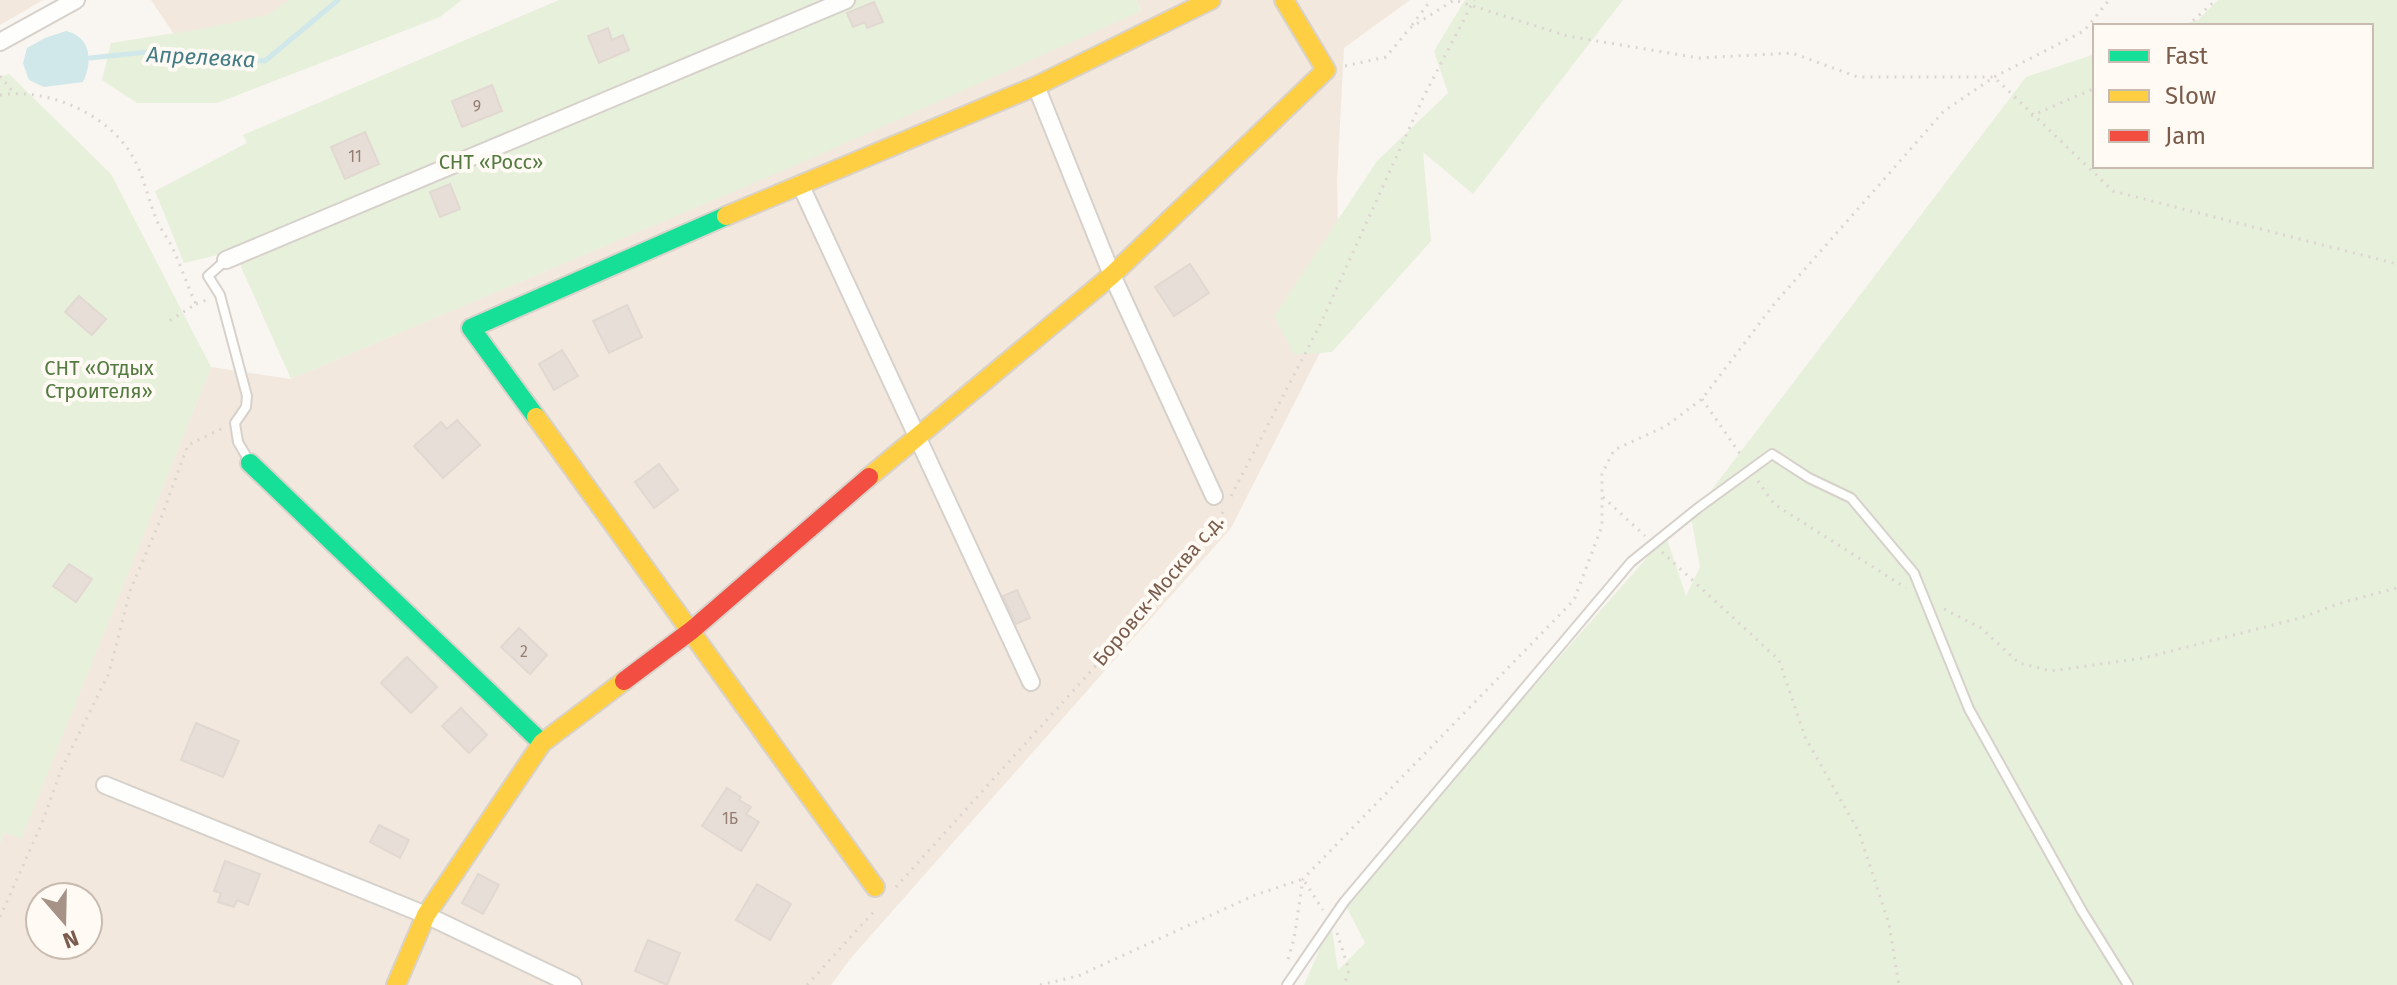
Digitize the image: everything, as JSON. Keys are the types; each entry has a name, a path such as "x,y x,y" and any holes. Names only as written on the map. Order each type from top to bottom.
{"street":[{"path":"0,42 76,0"},
{"path":"226,260 846,0"},
{"path":"881,892 471,328 800,184 1036,86 1211,0"},
{"path":"396,985 426,915 542,743 692,630 916,436 1112,275 1326,70 1284,0"},
{"path":"1036,86 1112,275 1219,503"},
{"path":"800,184 1031,682"},
{"path":"250,463 542,743"},
{"path":"105,785 426,915 573,985"}],"lane":[{"path":"226,260 208,276 220,295 247,396 246,407 235,423 238,442 250,463"},
{"path":"1287,985 1344,902 1631,562 1772,454 1809,478 1851,498 1914,573 1969,709 2082,911 2128,985"}],"path":[{"path":"1326,70 1386,57 1431,0"},
{"path":"1410,28 1454,0 1567,36 1699,58 1792,53 1858,77 1994,77 2031,116 2113,191 2397,264"},
{"name":"Боровск-Москва с.д.","path":"1232,495 1320,325 1424,96 1474,0"},
{"path":"2096,0 2102,6"},
{"path":"1040,985 1078,976 1255,895 1303,879 1574,600 1602,526 1602,474 1614,450 1666,426 1702,399 1775,303 1944,111 1994,77 2084,31 2109,0"},
{"path":"2189,24 2216,0"},
{"path":"0,76 14,93"},
{"path":"2031,116 2093,89"},
{"path":"0,95 14,93 50,98 84,111 117,137 135,160 157,221 174,250 196,304 169,321"},
{"path":"1702,399 1774,504 1861,562 1925,600 1981,628 2019,663 2051,671 2144,658 2300,618 2397,588"},
{"path":"0,917 42,823 61,770 109,673 130,591 188,445 235,423"},
{"path":"1602,496 1779,660 1805,737 1859,832 1889,924 1899,985"},
{"name":"Боровск-Москва с.д.","path":"881,892 1099,662 1217,523 1219,503"},
{"path":"1287,962 1294,939 1303,879"},
{"path":"807,985 877,908"}],"shaded area":[{"path":"0,0 43,0 0,25"},
{"path":"151,0 392,0 192,61"},
{"path":"1136,0 1410,0 1344,48 1337,181 1340,313 1231,528 850,959 831,985 0,985 0,844 4,832 21,838 211,367 291,379 739,189 1141,10"}],"green space":[{"path":"289,0 462,0 440,17 217,103 137,103 102,80 111,43 267,15"},
{"name":"СНТ «Росс»","path":"559,0 1136,0 1141,11 801,163 291,379 234,251 184,263 155,191 247,143 243,135"},
{"path":"1465,0 1623,0 1473,194 1423,152 1431,241 1332,352 1294,355 1274,316 1377,161 1448,93 1434,51"},
{"path":"2218,0 2397,0 2397,985 1304,985 1331,923 1338,970 1365,943 1344,902 1666,536 1686,596 1700,567 1691,517 2026,77 2093,55 2093,168 2373,168 2373,24 2185,24 2198,20"},
{"name":"СНТ «Отдых Строителя»","path":"9,74 111,174 211,367 21,839 4,832 0,844 0,77"}],"water":[{"path":"66,31 81,39 88,51 83,82 44,87 29,80 23,63 27,48"}],"building":[{"path":"874,2 883,22 867,28 865,22 853,27 847,13"},
{"path":"608,28 612,40 623,35 629,50 599,63 588,36"},
{"path":"492,85 502,111 462,127 452,101"},
{"path":"365,132 379,164 345,179 331,147"},
{"path":"450,184 460,209 440,217 430,192"},
{"path":"1190,264 1209,293 1174,316 1155,287"},
{"path":"79,296 106,319 92,335 65,312"},
{"path":"627,305 642,337 609,353 593,321"},
{"path":"562,350 578,376 554,390 539,364"},
{"path":"457,420 480,445 443,478 414,446 441,422 447,429"},
{"path":"659,464 678,490 654,508 635,482"},
{"path":"69,564 92,579 76,602 53,586"},
{"path":"1017,590 1030,618 1016,624 1003,596"},
{"path":"519,628 547,655 530,674 501,647"},
{"path":"407,657 437,687 411,713 381,683"},
{"path":"461,708 487,735 469,753 442,726"},
{"path":"196,723 239,741 223,777 181,760"},
{"path":"727,788 751,807 746,814 759,822 741,851 702,826"},
{"path":"379,825 409,840 400,858 370,842"},
{"path":"225,861 260,874 248,905 237,900 234,907 218,902 221,893 214,891"},
{"path":"478,874 499,885 483,914 462,903"},
{"path":"757,884 791,904 770,940 736,920"},
{"path":"648,940 680,953 667,985 635,971"}],"waterway":[{"name":"Апрелевка","path":"90,58 157,51 265,61 338,0"}],"traffic: fast":[{"path":"536,417 471,328 726,216"},
{"path":"250,463 542,743"}],"traffic: slow":[{"path":"726,216 1036,86 1211,0"},
{"path":"869,477 1112,275 1326,70 1284,0"},
{"path":"536,417 875,887"},
{"path":"396,985 426,915 542,743 624,681"}],"traffic: jam":[{"path":"624,681 692,630 869,477"}]}
